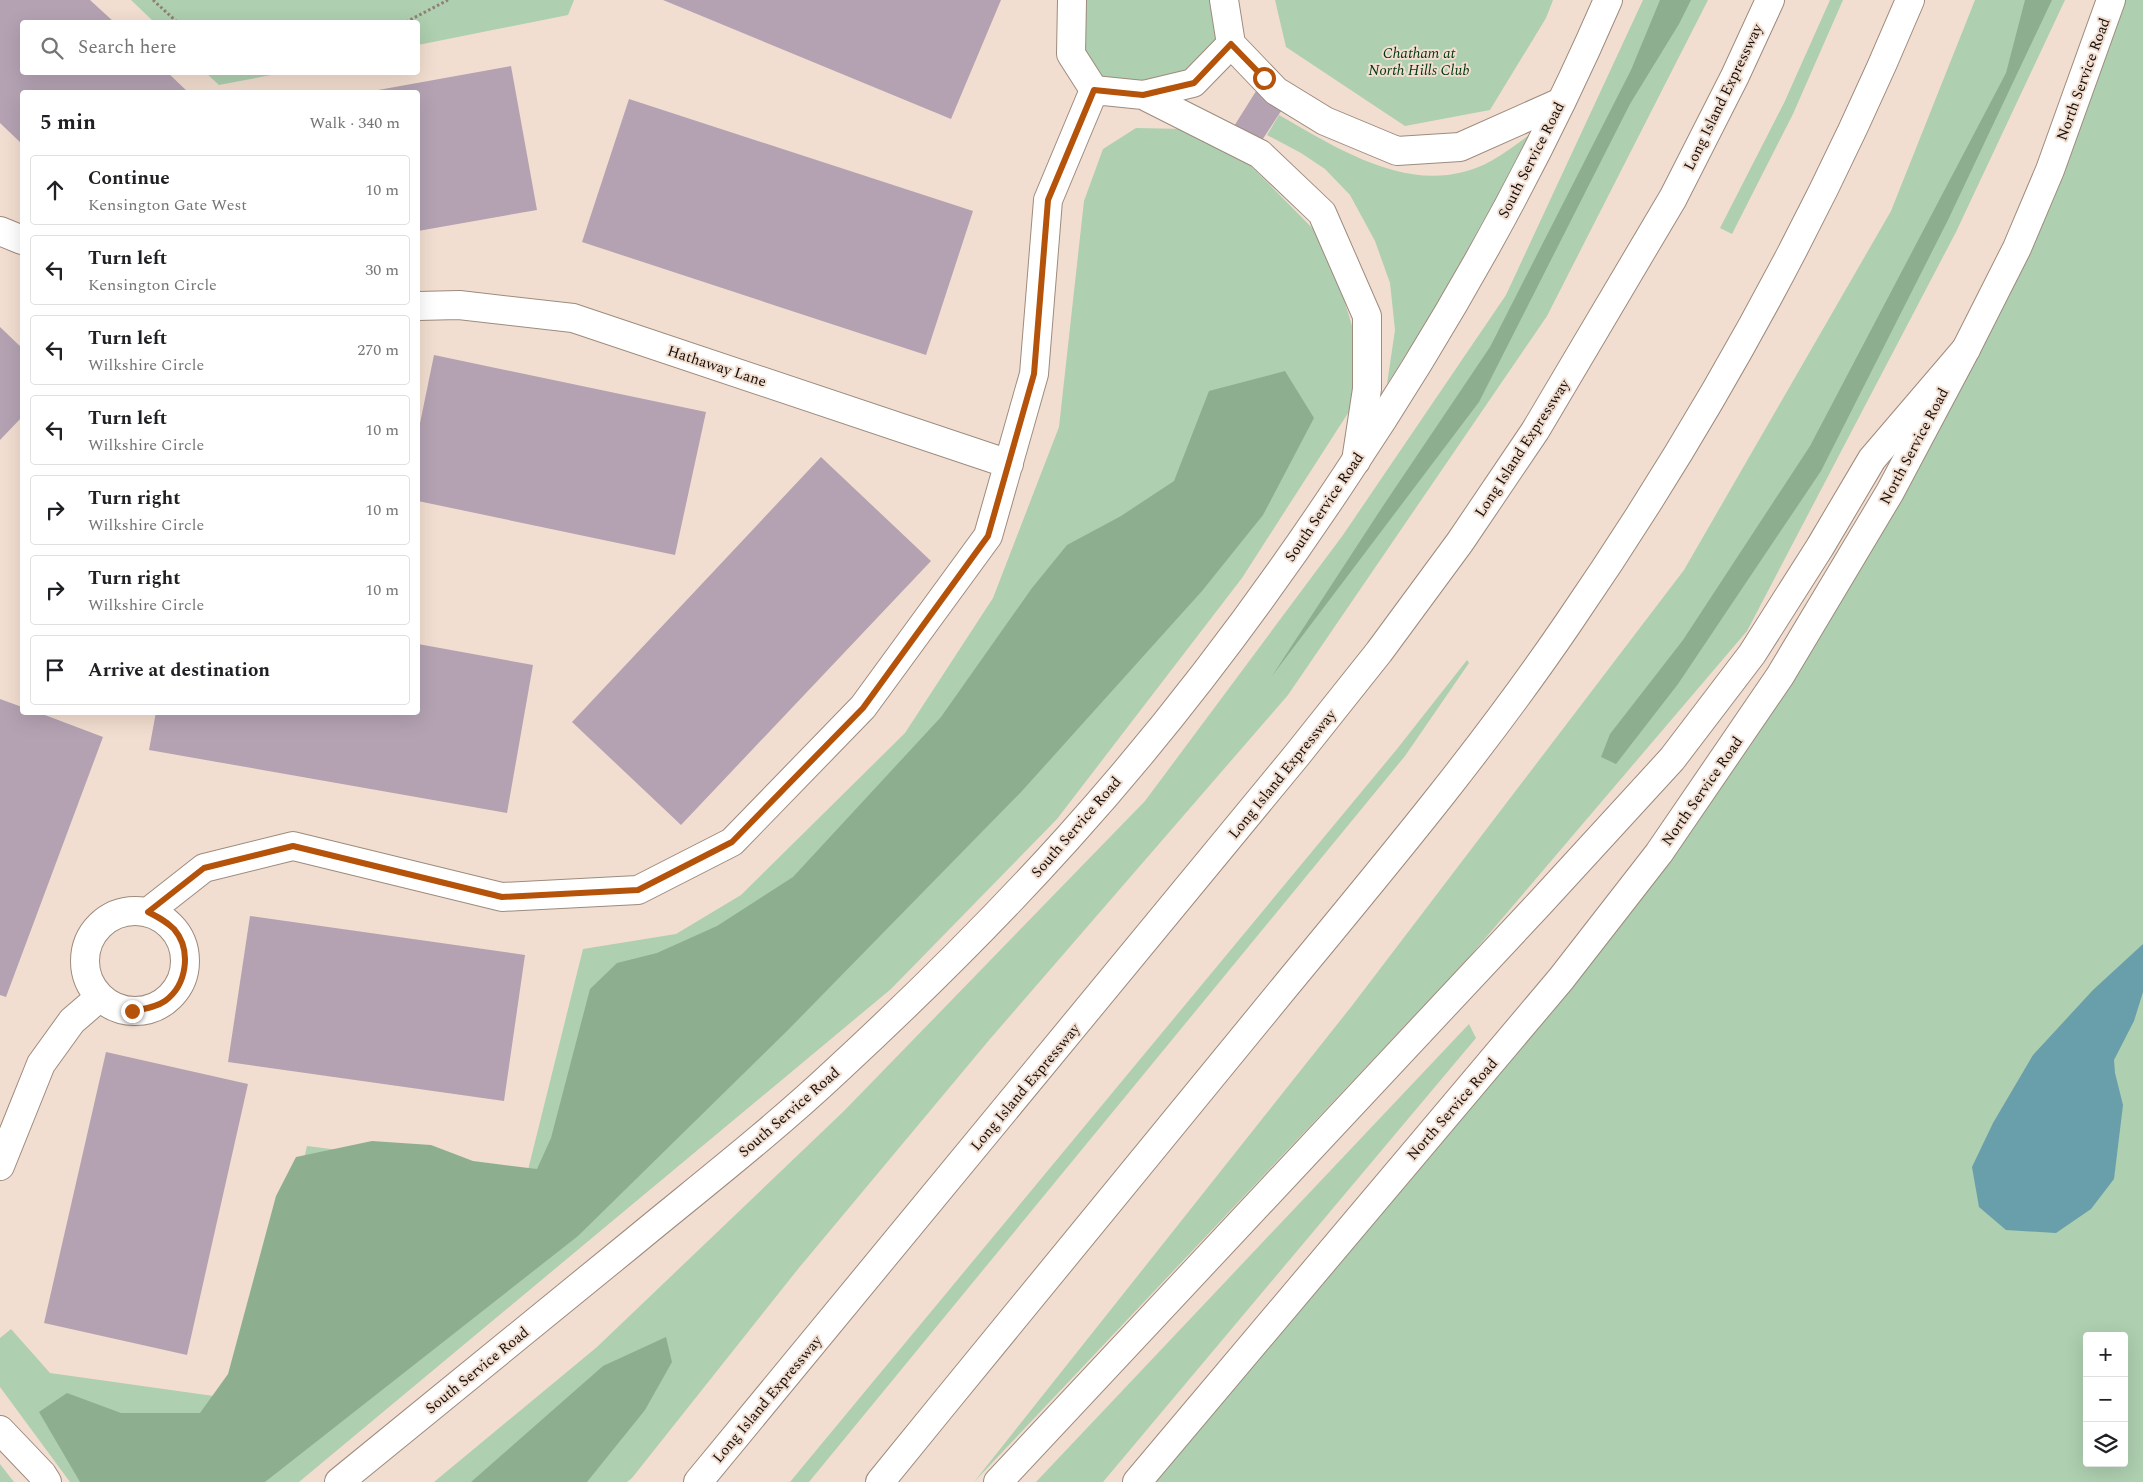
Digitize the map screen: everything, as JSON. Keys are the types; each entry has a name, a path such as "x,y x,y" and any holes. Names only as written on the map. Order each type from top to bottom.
{"main road":[{"path":"1072,0 1071,54 1094,90"},
{"path":"1224,0 1231,44 1276,91 1325,121 1397,151 1460,147 1561,102"},
{"name":"South Service Road","path":"339,1482 765,1133 879,1031 977,934 1069,836 1159,731 1274,580 1356,461 1431,344 1498,226 1561,102 1608,0"},
{"name":"Long Island Expressway","path":"698,1482 1297,755 1379,652 1460,542 1535,431 1673,198 1735,76 1770,0"},
{"path":"880,1482 1406,841 1568,624 1642,511 1712,397 1777,281 1837,163 1910,0"},
{"name":"North Service Road","path":"1137,1482 1345,1233 1491,1064 1585,948 1658,853 1740,737 1819,614 1890,492 2017,248 2050,170 2111,0"},
{"path":"1094,90 1143,95 1194,83 1231,44"},
{"path":"148,912 204,868 293,846 502,897 638,890 732,842 863,708 988,536 1034,374 1048,200 1094,90"},
{"path":"1143,95 1260,154 1322,213 1367,316 1367,389 1356,461"},
{"path":"0,231 20,239"},
{"name":"Hathaway Lane","path":"420,306 459,305 573,318 1009,464"},
{"path":"998,1482 1540,903 1672,759 1752,654 1820,547 1872,459 1966,349"},
{"path":"132,911 148,912 163,919 175,930 182,944 185,960 183,976 176,990 164,1002 148,1009 132,1011 114,1007 100,997 90,983 85,966 86,950 92,935 103,922 117,914 132,911"},
{"path":"0,1166 41,1064 72,1022 100,997"},
{"path":"0,1430 42,1474 47,1482"}],"path":[{"path":"153,0 175,20"},
{"path":"410,20 448,0"}],"green space":[{"path":"131,0 574,0 568,15 420,45 420,20 152,20"},
{"path":"1072,0 1224,0 1231,44 1193,83 1094,90"},
{"name":"Chatham at North Hills Club","path":"1275,0 1553,0 1546,18 1490,110 1405,126 1286,47"},
{"path":"1643,0 1708,0 1547,316 1288,695 990,1039 798,1269 632,1478 627,1482 434,1482 597,1347 844,1111 1145,801 1343,535 1506,295"},
{"path":"1660,0 1691,0 1679,24 1630,104 1479,402 1272,676 1490,347 1631,70"},
{"path":"1830,0 1843,0 1793,114 1732,234 1720,228 1784,103"},
{"path":"1975,0 2065,0 1956,232 1747,631 1465,962 974,1482 1351,1007 1684,570 1891,211"},
{"path":"2025,0 2052,0 1948,220 1821,471 1678,684 1616,764 1601,757 1610,734 1683,640 1810,446 2006,73"},
{"path":"2111,0 2143,0 2143,1482 1137,1482 1658,853 1966,349"},
{"path":"208,75 272,75 219,85"},
{"path":"1279,115 1355,156 1408,174 1436,176 1464,172 1491,161 1532,133 1490,223 1387,384 1395,330 1390,283 1375,241 1350,195 1325,169 1301,153 1267,135"},
{"path":"1136,128 1183,129 1250,165 1327,243 1359,349 1350,410 1242,578 1057,819 891,989 299,1482 70,1482 0,1387 0,1338 11,1329 50,1373 249,1401 307,1146 527,1174 583,949 676,934 741,895 905,733 993,598 1059,427 1084,201 1103,149"},
{"path":"1285,371 1314,418 1263,515 1202,591 1022,791 787,1031 578,1236 265,1482 80,1482 39,1412 67,1393 121,1413 200,1413 228,1374 276,1196 296,1157 372,1141 431,1145 473,1161 537,1169 551,1138 590,989 617,963 657,953 717,926 793,877 941,717 1032,588 1067,545 1121,516 1174,481 1209,391"},
{"path":"1467,660 1469,663 1405,756 809,1482 790,1482 1397,749"},
{"path":"1469,1024 1476,1038 1103,1482 1036,1482"},
{"path":"666,1337 672,1362 645,1410 587,1482 471,1482 603,1366"},
{"path":"0,1464 14,1482 0,1482"}],"water":[{"path":"2143,944 2143,992 2134,1021 2114,1060 2115,1073 2123,1105 2114,1179 2091,1209 2056,1233 2006,1230 1979,1207 1972,1167 1993,1123 2033,1055 2093,990"}],"building":[{"path":"0,0 90,0 112,20 20,20 20,75 170,75 186,90 20,90 20,142 0,123"},
{"path":"663,0 1001,0 951,119"},
{"path":"511,66 537,210 420,231 420,90 378,90"},
{"path":"1258,88 1285,105 1257,148 1231,131"},
{"path":"629,99 973,211 926,355 582,242"},
{"path":"0,327 20,346 20,419 0,440"},
{"path":"434,355 706,412 675,555 420,501 420,423"},
{"path":"821,457 931,561 681,825 572,722"},
{"path":"420,644 533,665 507,813 149,750 155,715 420,715"},
{"path":"0,699 20,706 20,715 45,715 103,737 6,997 0,995"},
{"path":"250,916 525,955 504,1101 228,1062"},
{"path":"106,1052 248,1084 187,1355 44,1323"}],"route":[{"path":"132,1011 148,1009 164,1002 176,990 183,976 185,960 182,944 175,930 163,919 148,912 204,868 293,846 502,897 638,890 732,842 863,708 988,536 1034,374 1048,200 1094,90 1143,95 1194,83 1231,44 1264,78"}]}
